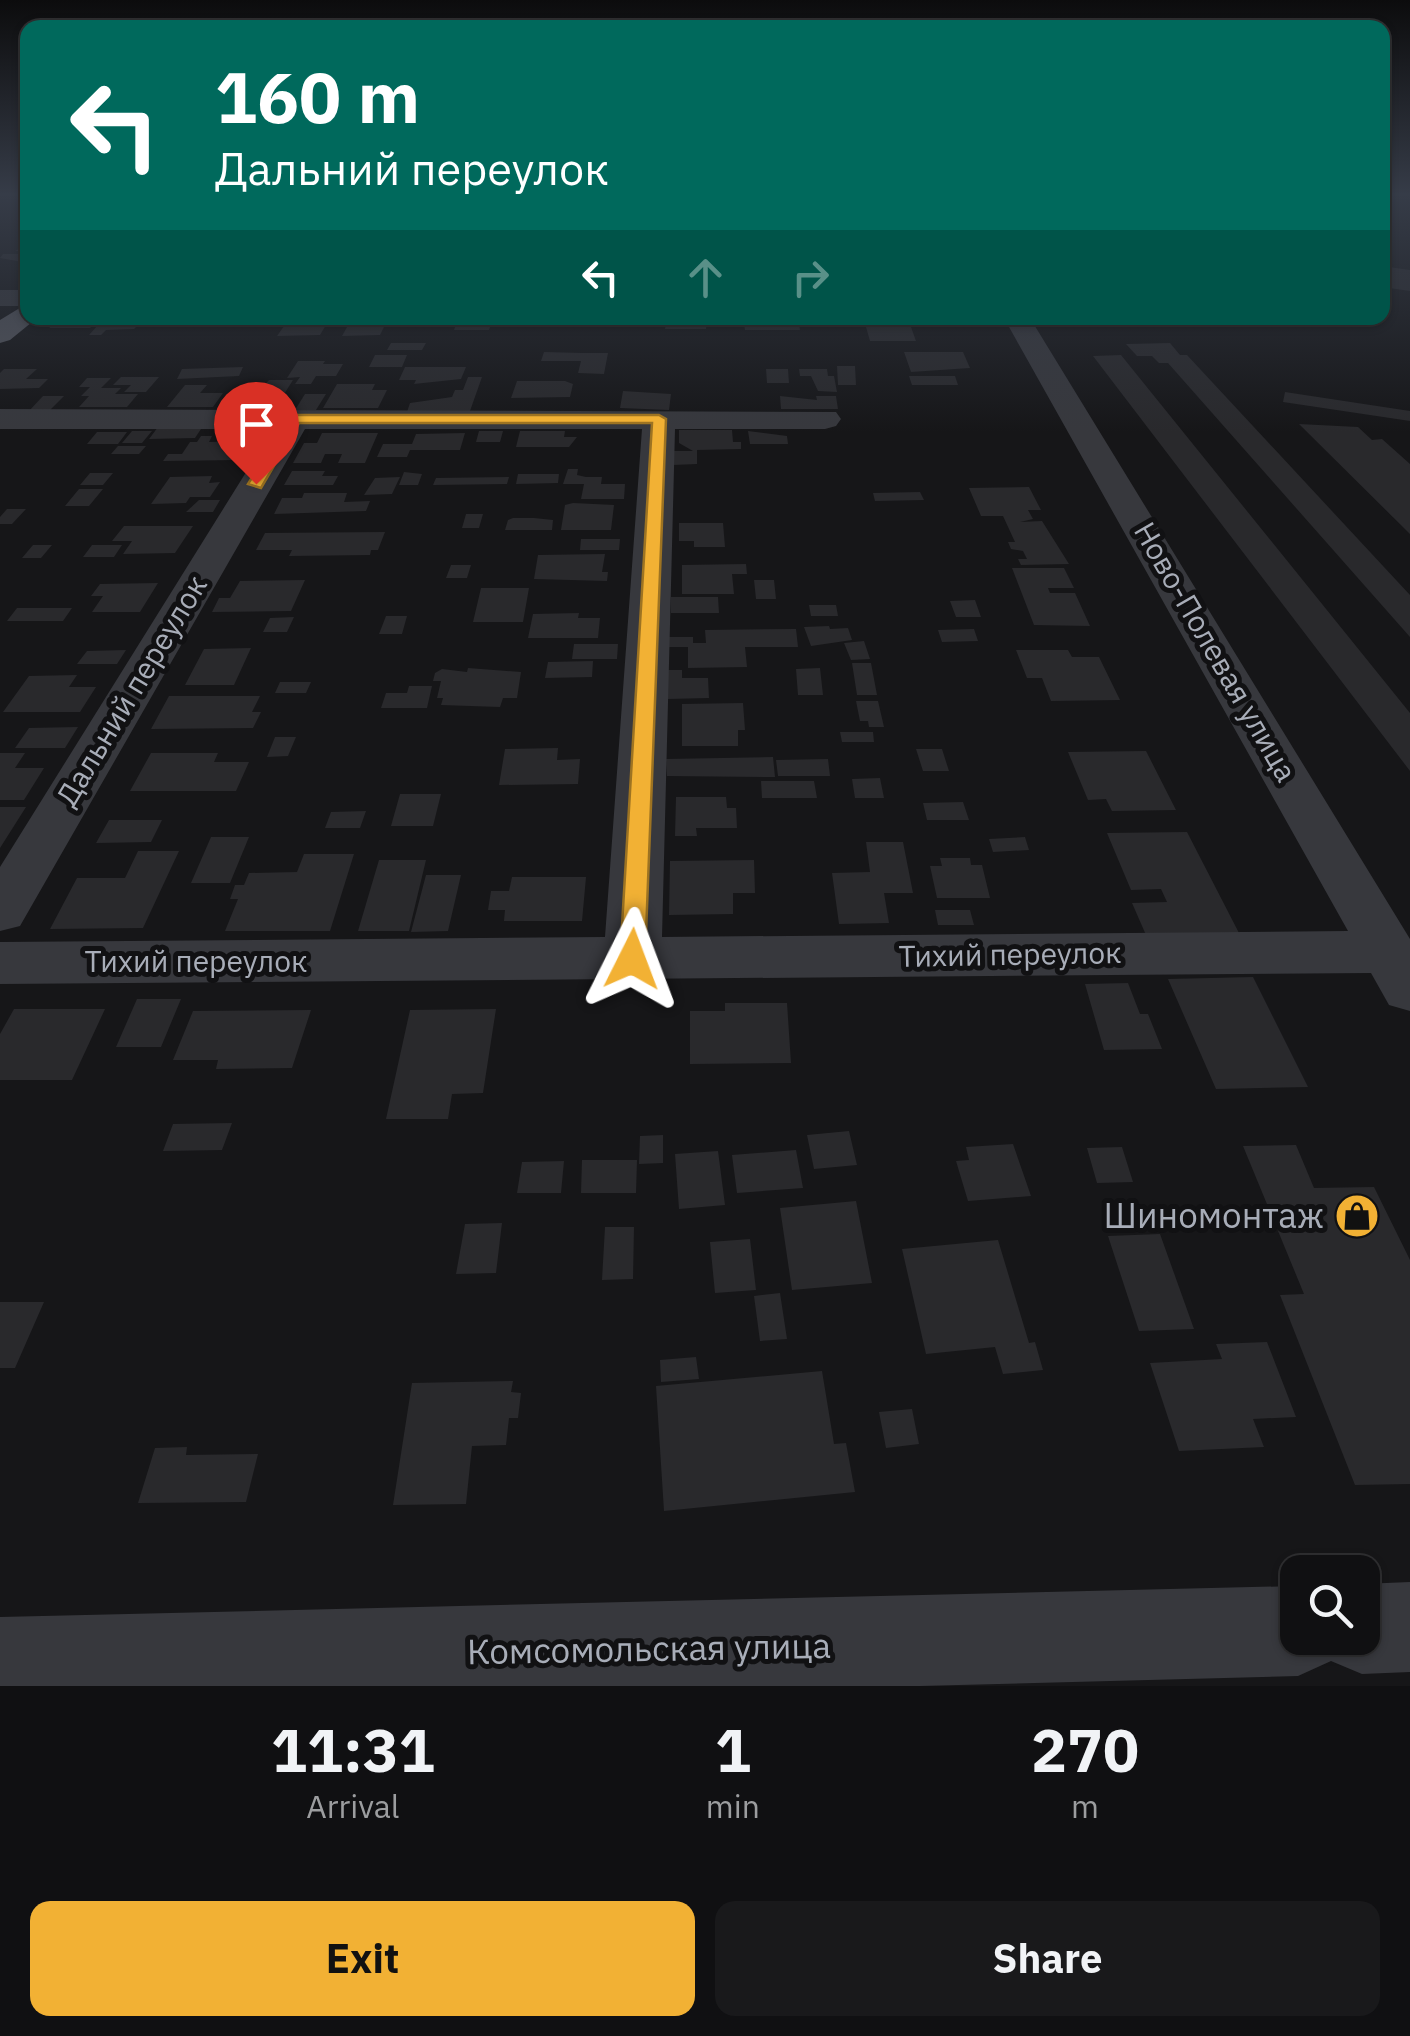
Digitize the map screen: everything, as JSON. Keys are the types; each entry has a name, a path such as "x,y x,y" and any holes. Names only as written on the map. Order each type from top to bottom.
{"main road":[{"path":"0,334 20,318"}],"street":[{"name":"Ново-Полевая улица","path":"1021,325 1399,970"},
{"path":"0,419 826,419"},
{"name":"Дальний переулок","path":"0,912 295,419"},
{"path":"632,959 659,419"},
{"name":"Тихий переулок","path":"0,963 632,959 1399,970"},
{"path":"1380,1628 1410,1626"},
{"name":"Комсомольская улица","path":"0,1664 1280,1631"}],"building":[{"path":"1390,275 1410,275 1410,291 1390,288"},
{"path":"53,325 93,325 90,328 49,328"},
{"path":"98,325 138,325 134,329 89,335"},
{"path":"166,325 210,325 208,327"},
{"path":"285,325 326,325 320,335 277,336"},
{"path":"348,325 385,325 380,335 342,336"},
{"path":"456,325 491,325 489,330 454,330"},
{"path":"666,325 706,325 706,329 665,329"},
{"path":"744,325 799,325 800,330 745,330"},
{"path":"866,327 911,327 916,341 870,341"},
{"path":"391,343 426,343 422,350 387,350"},
{"path":"1170,343 1180,355 1187,355 1410,595 1410,637 1168,363 1159,363 1152,356 1137,356 1126,344"},
{"path":"544,352 608,353 604,374 578,373 581,361 541,361"},
{"path":"904,352 963,352 970,368 911,372"},
{"path":"375,355 407,355 402,367 369,367"},
{"path":"1121,355 1410,713 1410,771 1093,356"},
{"path":"298,361 343,364 336,376 316,376 311,384 295,384 300,377 287,378"},
{"path":"837,366 855,366 856,385 838,385"},
{"path":"243,367 239,376 177,379 182,369"},
{"path":"405,367 466,367 461,379 414,384 416,380 399,380"},
{"path":"4,369 37,369 26,379 48,379 39,388 0,389 0,373"},
{"path":"766,369 788,369 789,383 767,383"},
{"path":"799,369 827,369 828,376 834,376 837,392 818,391 811,376 800,376"},
{"path":"909,376 955,376 958,385 912,385"},
{"path":"121,377 159,377 146,392 124,392 131,385 113,385"},
{"path":"468,377 482,377 470,411 407,412 410,403 452,397 455,390 463,390"},
{"path":"87,378 111,378 101,388 121,388 115,394 138,394 127,407 79,407 89,396 81,396 90,387 79,387"},
{"path":"269,380 293,380 276,407 246,407"},
{"path":"517,381 573,384 570,397 511,398"},
{"path":"337,384 375,384 372,390 387,390 378,408 323,408"},
{"path":"185,385 207,385 200,393 223,393 213,407 167,407"},
{"path":"623,391 671,394 669,410 620,408"},
{"path":"1285,392 1410,411 1410,421 1283,402"},
{"path":"305,394 326,394 316,410 295,410"},
{"path":"43,396 64,396 49,411 28,412"},
{"path":"230,396 251,396 242,409 221,409"},
{"path":"780,396 817,400 816,396 836,396 838,409 781,409"},
{"path":"1299,424 1358,427 1372,440 1382,439 1410,464 1410,534"},
{"path":"203,426 195,438 149,439 158,427"},
{"path":"679,430 732,430 733,442 741,442 741,449 697,450 697,464 673,465 673,451 693,451 679,443"},
{"path":"132,431 152,431 142,443 122,443"},
{"path":"479,431 503,431 500,442 476,442"},
{"path":"520,431 565,431 564,437 577,437 569,447 516,447"},
{"path":"748,431 787,436 788,444 750,444"},
{"path":"97,432 127,432 118,444 87,444"},
{"path":"322,433 378,433 365,463 338,463 342,454 325,454 321,463 293,463 304,443 317,443"},
{"path":"465,433 460,450 410,450 407,457 377,457 383,444 412,444 416,434"},
{"path":"201,436 212,436 209,442 249,441 238,460 163,461 168,454 182,454 190,442 197,442"},
{"path":"118,446 146,446 139,454 111,454"},
{"path":"568,469 578,469 577,475 602,477 601,484 625,484 624,499 581,499 584,484 563,484"},
{"path":"292,471 325,471 322,476 338,476 333,485 284,485"},
{"path":"404,472 422,474 418,485 399,485"},
{"path":"90,473 113,473 103,485 80,485"},
{"path":"518,474 559,474 558,483 516,484"},
{"path":"212,476 209,483 220,482 210,497 190,497 186,503 151,504 170,477"},
{"path":"400,477 392,494 364,495 375,478"},
{"path":"509,477 507,484 433,485 436,478"},
{"path":"1029,487 1041,510 1028,510 1033,519 1020,522 1042,521 1069,564 1021,565 1018,559 1027,559 1023,551 1011,549 1008,542 1015,542 1003,516 981,516 969,488"},
{"path":"79,489 103,489 89,506 65,506"},
{"path":"920,492 924,500 875,501 873,493"},
{"path":"304,493 347,493 344,502 370,501 366,511 274,514 282,498 302,498"},
{"path":"199,500 220,500 213,512 186,512"},
{"path":"565,505 614,505 611,530 561,530"},
{"path":"7,509 26,509 12,524 0,524"},
{"path":"466,514 483,514 479,528 462,528"},
{"path":"508,520 553,520 552,530 505,530"},
{"path":"679,523 723,523 725,547 694,547 694,541 679,541"},
{"path":"124,526 193,526 175,553 123,554 132,541 112,541"},
{"path":"385,532 378,550 371,550 370,555 289,556 292,550 256,550 265,533"},
{"path":"581,539 620,539 619,550 580,550"},
{"path":"33,545 52,545 41,558 22,558"},
{"path":"92,545 122,545 114,557 83,557"},
{"path":"605,554 602,572 608,572 607,581 534,579 538,555"},
{"path":"746,564 747,574 732,574 734,594 682,594 682,565"},
{"path":"451,565 471,565 467,578 446,578"},
{"path":"1012,568 1064,568 1074,588 1048,588 1050,593 1075,593 1090,626 1034,625"},
{"path":"305,580 291,611 212,612 219,598 230,598 240,581"},
{"path":"754,580 774,580 776,599 756,599"},
{"path":"158,583 140,612 92,612 103,596 91,596 100,584"},
{"path":"481,588 529,588 523,622 473,622"},
{"path":"671,597 718,597 719,613 671,613"},
{"path":"975,600 981,617 956,617 950,601"},
{"path":"809,605 836,605 838,616 811,616"},
{"path":"17,608 72,608 63,621 7,621"},
{"path":"579,613 578,618 600,618 598,638 528,638 533,614"},
{"path":"386,616 407,616 402,634 379,634"},
{"path":"294,617 287,632 263,632 270,618"},
{"path":"804,627 848,628 852,640 811,646"},
{"path":"796,629 798,647 745,647 747,667 688,668 688,647 669,647 669,637 693,637 693,643 706,643 705,630"},
{"path":"974,629 978,641 942,642 938,630"},
{"path":"864,641 870,659 851,660 844,643"},
{"path":"574,644 618,644 617,659 572,659"},
{"path":"251,648 234,685 185,685 204,649"},
{"path":"126,650 117,664 77,664 87,651"},
{"path":"1016,650 1068,650 1072,657 1099,657 1120,700 1051,701 1042,678 1027,678"},
{"path":"593,661 592,677 545,678 548,662"},
{"path":"852,663 871,663 877,695 857,695"},
{"path":"468,668 521,672 517,698 503,698 500,707 441,705 443,698 437,698 441,681 433,681 435,673 442,669 467,672"},
{"path":"820,668 823,695 798,695 796,669"},
{"path":"668,670 682,670 682,678 708,678 709,698 668,699"},
{"path":"77,675 69,687 96,687 80,712 3,712 29,676"},
{"path":"280,682 311,682 306,693 275,693"},
{"path":"409,686 432,686 427,708 381,708 386,693 407,693"},
{"path":"169,696 260,696 252,712 261,712 253,728 151,729"},
{"path":"856,701 878,701 884,727 869,727 868,721 860,721"},
{"path":"743,703 745,730 738,730 738,746 682,746 682,704"},
{"path":"78,727 65,748 15,748 29,728"},
{"path":"840,732 873,732 874,742 842,742"},
{"path":"275,737 296,737 288,756 267,757"},
{"path":"558,748 557,760 580,759 578,784 499,785 505,749"},
{"path":"916,749 942,749 949,771 923,771"},
{"path":"1146,751 1176,810 1112,811 1106,799 1088,800 1068,752"},
{"path":"0,753 25,753 15,768 44,768 24,800 0,800"},
{"path":"151,753 218,753 214,762 249,762 236,791 130,791"},
{"path":"773,757 775,777 667,776 666,759"},
{"path":"828,759 830,776 778,776 776,760"},
{"path":"880,778 884,798 855,798 852,779"},
{"path":"761,781 814,781 817,798 762,798"},
{"path":"400,794 441,794 433,826 391,826"},
{"path":"676,797 726,797 727,808 736,808 737,828 696,828 697,836 675,836"},
{"path":"963,802 969,820 927,820 923,803"},
{"path":"0,807 26,807 0,848"},
{"path":"366,811 360,828 325,828 331,812"},
{"path":"109,820 162,820 151,842 96,843"},
{"path":"1187,832 1239,933 1146,935 1132,903 1167,902 1161,889 1131,890 1107,833"},
{"path":"211,837 249,837 230,883 191,883"},
{"path":"1025,837 1029,850 993,852 989,839"},
{"path":"866,842 903,842 913,893 884,893 889,923 839,924 832,873 870,872"},
{"path":"138,851 179,851 143,928 50,929 77,878 125,878"},
{"path":"304,854 354,854 330,931 225,931 238,899 230,899 235,885 244,885 249,873 297,872"},
{"path":"940,858 970,858 971,865 982,865 990,898 937,898 930,866 942,866"},
{"path":"379,860 426,860 409,931 358,931"},
{"path":"754,860 755,893 733,893 733,914 669,915 670,861"},
{"path":"426,875 461,875 448,931 411,932"},
{"path":"512,877 586,877 582,921 504,921 505,910 488,910 491,891 509,891"},
{"path":"935,910 970,910 974,925 938,925"},
{"path":"1253,977 1308,1087 1216,1089 1168,979"},
{"path":"1128,983 1140,1014 1148,1014 1162,1049 1104,1050 1085,984"},
{"path":"137,999 181,999 161,1047 116,1047"},
{"path":"725,1003 787,1003 791,1063 690,1064 690,1011 725,1011"},
{"path":"14,1009 105,1009 72,1080 0,1080 0,1034"},
{"path":"496,1009 483,1093 452,1094 448,1119 386,1119 410,1010"},
{"path":"311,1010 292,1068 216,1069 218,1060 173,1060 193,1011"},
{"path":"232,1123 222,1150 163,1151 173,1124"},
{"path":"849,1131 857,1165 814,1169 807,1135"},
{"path":"663,1135 663,1163 639,1164 640,1136"},
{"path":"1013,1144 1031,1196 968,1201 956,1161 969,1160 966,1147"},
{"path":"1296,1145 1314,1188 1374,1187 1410,1260 1410,1484 1355,1485 1280,1295 1304,1294 1243,1146"},
{"path":"1122,1147 1133,1182 1097,1183 1087,1148"},
{"path":"796,1150 803,1188 737,1193 732,1155"},
{"path":"718,1151 725,1205 679,1209 675,1154"},
{"path":"582,1160 637,1160 636,1193 581,1193"},
{"path":"564,1161 561,1193 517,1193 522,1162"},
{"path":"856,1201 872,1283 792,1290 780,1208"},
{"path":"502,1223 496,1273 456,1274 465,1224"},
{"path":"605,1227 634,1227 633,1279 602,1280"},
{"path":"1160,1234 1194,1329 1139,1331 1108,1236"},
{"path":"750,1239 756,1290 715,1293 710,1242"},
{"path":"998,1240 1029,1343 1035,1342 1043,1370 1003,1374 995,1347 926,1354 902,1249"},
{"path":"780,1293 787,1339 760,1341 754,1296"},
{"path":"0,1302 44,1302 15,1368 0,1368"},
{"path":"1267,1342 1296,1417 1253,1419 1264,1447 1179,1451 1150,1363 1222,1359 1216,1344"},
{"path":"696,1357 699,1379 661,1382 660,1360"},
{"path":"822,1371 834,1444 846,1443 855,1492 664,1511 656,1386"},
{"path":"513,1381 511,1392 521,1393 518,1418 509,1418 506,1445 472,1446 466,1504 393,1505 412,1383"},
{"path":"912,1409 919,1444 886,1448 879,1412"},
{"path":"187,1447 186,1455 258,1454 246,1502 138,1503 155,1448"}],"place":[{"name":"Шиномонтаж","path":"1357,1216"}],"route":[{"path":"256,484 295,419 659,419 632,959"}]}
